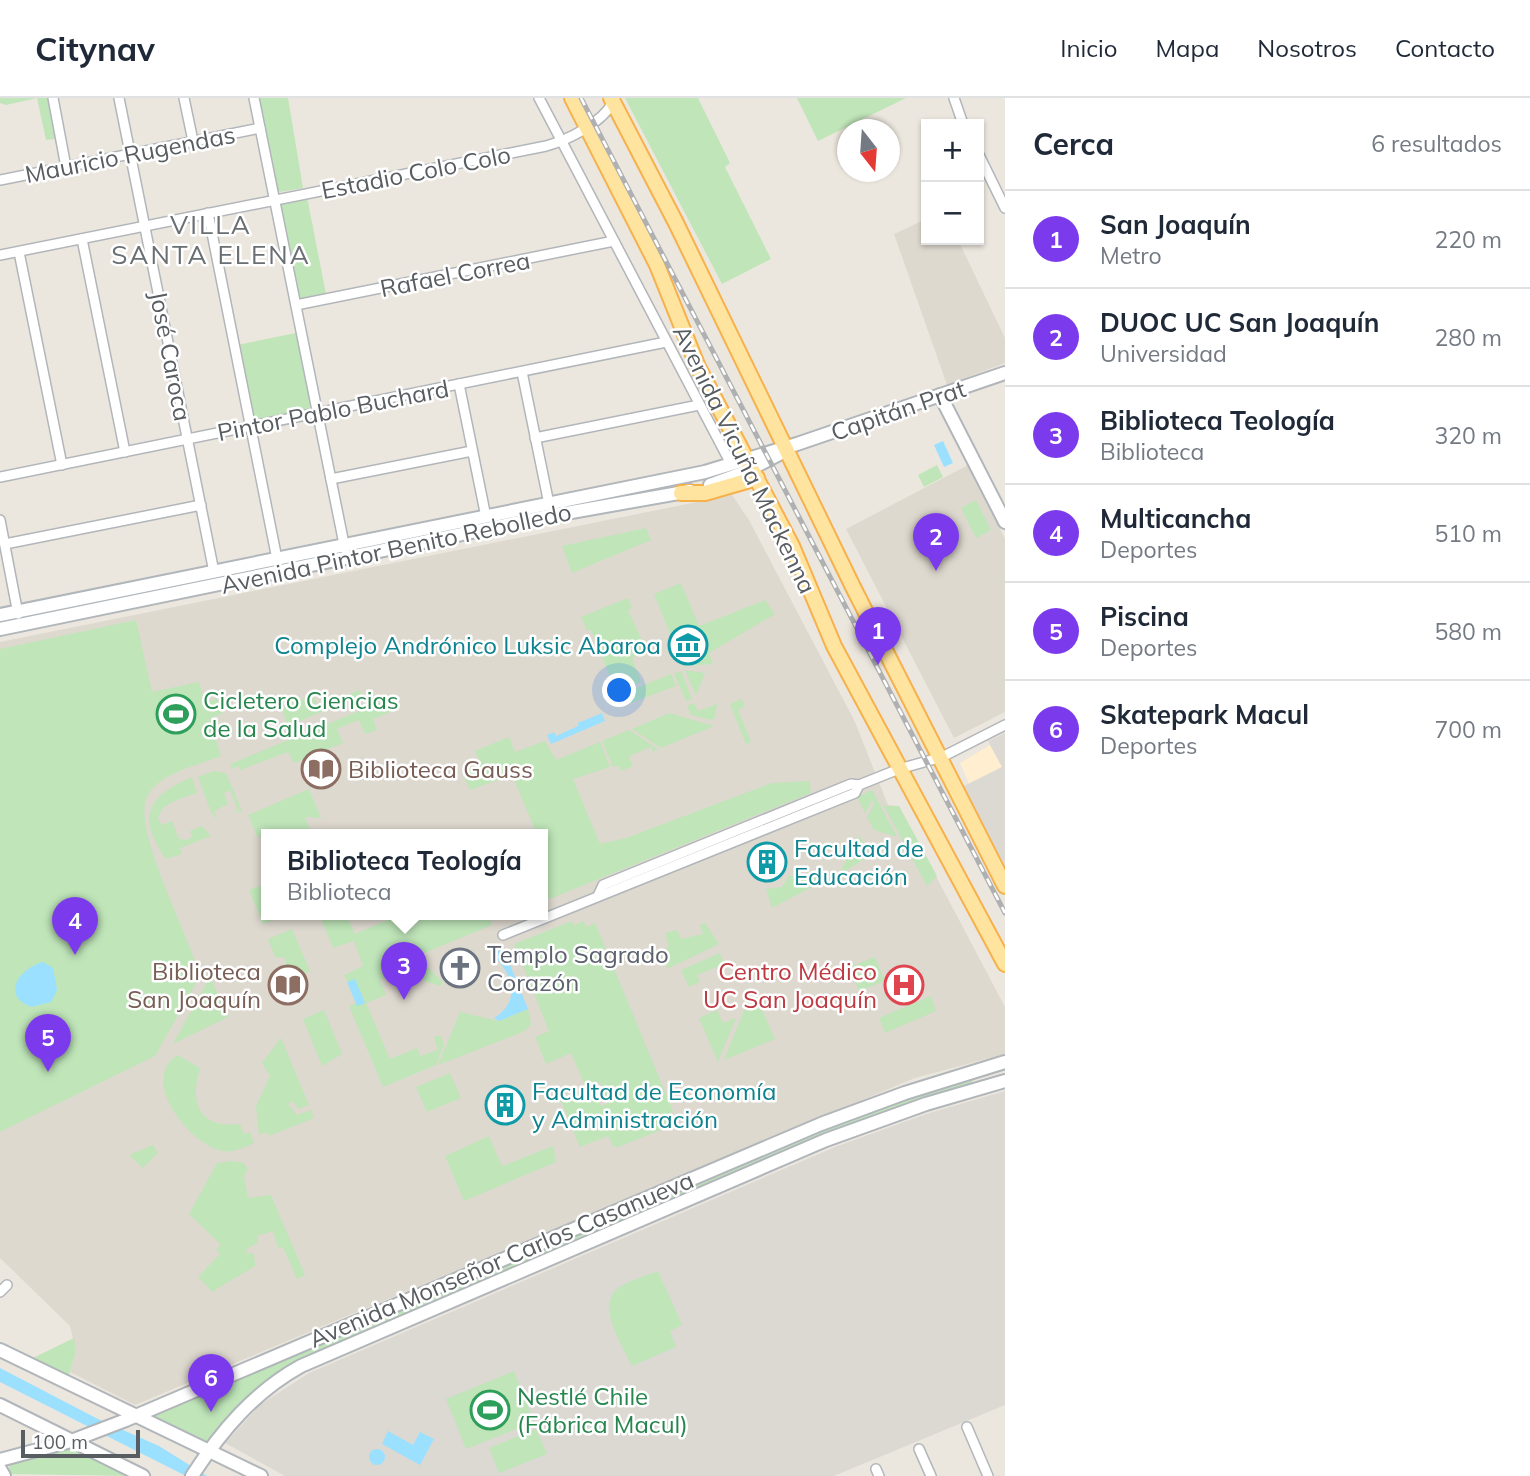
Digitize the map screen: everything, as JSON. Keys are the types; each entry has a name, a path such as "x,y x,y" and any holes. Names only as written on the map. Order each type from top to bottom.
{"main road":[{"name":"Avenida Vicuña Mackenna","path":"572,98 657,265 692,354 792,547 834,646 1005,964"},
{"name":"Avenida Vicuña Mackenna","path":"612,100 1005,886"},
{"name":"Capitán Prat","path":"788,448 1005,374"},
{"path":"940,395 1005,522"},
{"name":"Avenida Pintor Benito Rebolledo","path":"0,629 19,618 214,572 277,559 346,552 486,517 659,482 730,464 751,469 788,448"},
{"path":"681,493 713,491 751,469"},
{"path":"659,482 662,496"},
{"name":"Avenida Pintor Benito Rebolledo","path":"0,615 19,618 346,552 681,493"},
{"name":"Avenida Monseñor Carlos Casanueva","path":"1,1469 130,1418 809,1129 905,1093 1005,1062"},
{"name":"Avenida Monseñor Carlos Casanueva","path":"192,1476 205,1455 260,1392 301,1366 827,1140 926,1104 1005,1081"},
{"path":"0,1350 205,1455 261,1476"},
{"path":"0,1405 77,1439 143,1476"}],"street":[{"path":"53,98 66,167"},
{"name":"José Caroca","path":"119,98 214,572"},
{"path":"184,98 193,141"},
{"path":"254,98 346,552"},
{"path":"539,98 730,464"},
{"path":"955,99 955,107 961,119"},
{"name":"Estadio Colo Colo","path":"0,256 561,140 603,115 612,100"},
{"name":"Mauricio Rugendas","path":"0,180 260,128"},
{"path":"984,165 1005,208"},
{"path":"208,214 277,559"},
{"path":"82,239 125,452"},
{"name":"Rafael Correa","path":"296,305 614,242"},
{"path":"19,252 62,465"},
{"name":"Pintor Pablo Buchard","path":"0,477 666,342"},
{"path":"522,372 548,504"},
{"path":"459,384 486,517"},
{"path":"535,438 699,405"},
{"path":"331,479 472,451"},
{"path":"5,544 201,505"},
{"path":"0,520 19,618"},
{"path":"548,917 598,896 603,885 851,784 859,785 899,769 942,757 1005,725"},
{"path":"503,935 540,920"},
{"path":"967,1427 988,1476"},
{"path":"919,1449 931,1476"}],"shaded area":[{"path":"921,221 921,245 960,245 1005,338 1005,363 947,385 894,234"},
{"path":"968,465 1005,539 1005,712 954,738 846,529"},
{"path":"732,495 749,520 855,722 888,805 899,806 1005,1007 1005,1054 915,1078 135,1405 70,1372 76,1352 70,1326 0,1258 0,642"},
{"path":"1005,733 1005,866 962,787 1002,767 988,741"},
{"path":"990,745 1002,767 969,784 960,763"},
{"name":"Nestlé Chile (Fábrica Macul)","path":"1005,1091 1005,1405 834,1476 285,1476 225,1443 261,1404 309,1373 835,1147 926,1114"}],"green space":[{"path":"0,98 37,98 6,105 0,103"},
{"path":"37,98 50,98 62,157 58,157 55,139 46,140"},
{"path":"257,98 288,98 303,188 280,192 275,189"},
{"path":"625,98 698,98 730,163 725,167 771,259 722,284"},
{"path":"797,98 906,98 863,119 837,119 837,132 818,141"},
{"path":"307,197 326,294 301,300 298,298 279,209 282,204"},
{"path":"296,333 311,408 253,420 237,345"},
{"path":"937,465 943,477 924,487 918,475"},
{"path":"976,500 991,530 976,538 961,508"},
{"path":"646,528 651,540 572,573 562,546"},
{"path":"328,553 329,557 31,617 30,613"},
{"path":"681,583 699,626 765,600 775,614 709,653 713,664 683,666 654,594"},
{"path":"628,598 632,608 628,610 647,651 632,658 641,682 609,694 604,684 611,679 591,630 587,631 581,617"},
{"path":"136,620 152,692 199,682 221,756 163,780 149,793 145,808 146,828 153,854 200,976 155,1056 0,1132 0,649"},
{"path":"685,670 705,673 696,696"},
{"path":"681,671 692,699 686,701 674,674"},
{"path":"671,674 676,686 628,704 624,693"},
{"path":"359,690 362,695 288,726 281,708 313,695 318,707"},
{"path":"217,698 223,713 210,719 205,703"},
{"path":"388,699 393,711 373,719 377,730 365,734 359,720 337,729 343,743 294,763 288,752 240,770 238,766 232,769 230,764"},
{"path":"742,699 745,706 738,710 751,742 746,744 730,704"},
{"path":"694,703 698,711 717,704 715,718 710,720 691,715 687,706"},
{"path":"669,713 714,726 661,748 632,729"},
{"path":"629,730 658,749 653,752 651,747 629,756 633,766 621,771 619,766 613,767 602,741"},
{"path":"509,737 515,752 545,741 556,760 600,742 610,767 573,779 600,844 626,838 772,783 809,781 811,793 548,900 548,829 535,829 512,775 470,790 462,772 481,764 475,751"},
{"path":"214,771 226,773 242,811 232,813 238,810 230,790 224,793 228,804 214,811 218,821 211,812 198,777"},
{"path":"192,777 197,793 167,805 158,820 162,825 172,821 179,839 188,840 192,836 190,831 202,826 211,836 180,848 182,854 166,859 151,831 151,809 165,792"},
{"path":"309,789 321,818 305,817 310,829 261,829 261,837 258,838 248,815"},
{"path":"872,790 897,837 874,830 867,817 875,802 872,801 865,813 857,797"},
{"path":"878,795 885,806 899,806 937,876 927,886"},
{"path":"859,835 870,855 838,876"},
{"path":"789,876 831,877 772,908 766,889 782,887"},
{"path":"261,886 261,919 249,890"},
{"path":"321,920 349,920 355,934 387,920 490,920 492,925 417,956 443,982 440,986 399,973 380,980 386,995 366,1003 390,1059 417,1048 420,1056 438,1050 434,1037 440,1035 444,1044 436,1065 383,1087 349,1006 356,1003 344,975 363,966 354,941 333,948"},
{"path":"572,921 574,925 584,921 586,927 595,923 673,1111 663,1129 618,1147 613,1146 608,1136 580,1147 561,1101 593,1087 601,1106 609,1103 600,1082 586,1088 571,1053 546,1064 535,1037 549,1031 514,944"},
{"path":"705,923 719,944 667,969 663,949 669,947 665,933 677,930 681,939 703,934 700,925"},
{"path":"292,929 310,971 296,977 287,969 285,958 275,957 268,939"},
{"path":"720,953 724,964 697,975 700,982 689,987 681,970"},
{"path":"875,957 885,981 859,991 849,967"},
{"path":"210,977 228,1017 173,1044"},
{"path":"756,996 775,1039 724,1060 748,1000"},
{"path":"931,996 936,1011 885,1033 879,1018"},
{"path":"528,1009 531,1025 523,1032 438,1065 460,1012 499,1021"},
{"path":"324,1010 342,1054 322,1066 303,1019"},
{"path":"717,1010 723,1023 736,1018 718,1062 699,1018"},
{"path":"281,1038 309,1105 298,1109 293,1101 288,1104 297,1115 311,1110 314,1118 269,1136 267,1132 259,1135 256,1106 270,1076 262,1063"},
{"path":"178,1055 200,1068 197,1102 206,1118 226,1124 240,1124 244,1134 250,1132 254,1143 223,1151 196,1137 183,1124 166,1094 163,1079 167,1065"},
{"path":"450,1073 461,1098 427,1112 416,1087"},
{"path":"972,1078 973,1085 825,1135 308,1355 263,1382 228,1416 205,1444 149,1417 150,1412 821,1128 901,1099"},
{"path":"489,1136 502,1166 553,1146 556,1162 464,1201 445,1156"},
{"path":"153,1145 158,1153 143,1168 129,1155"},
{"path":"217,1163 244,1163 248,1169 244,1176 248,1198 271,1195 305,1275 297,1279 283,1247 278,1248 273,1231 257,1236 258,1242 246,1250 248,1254 254,1253 255,1266 212,1292 198,1277 220,1254 216,1249 221,1245 189,1214"},
{"path":"658,1271 682,1325 670,1331 676,1347 632,1366 613,1327 609,1306 611,1297 617,1289 626,1284"},
{"path":"74,1338 76,1352 69,1375 33,1358"},
{"name":"Nestlé Chile (Fábrica Macul)","path":"514,1371 534,1422 466,1449 446,1399"},
{"name":"Nestlé Chile (Fábrica Macul)","path":"536,1429 547,1454 499,1473 489,1448"},
{"path":"71,1445 135,1476 8,1474 10,1462"}],"water":[{"path":"943,441 953,463 944,467 934,445"},
{"path":"602,713 605,721 551,744 547,735 554,732 556,736"},
{"path":"502,945 528,1009 499,1021 494,1018 503,1011 511,995 509,978 492,955"},
{"path":"43,962 53,968 57,990 51,1002 31,1007 22,1002 15,989 27,970"},
{"path":"355,979 365,1003 357,1006 347,982"},
{"path":"0,1368 96,1418 159,1446 207,1476 186,1476 0,1382"},
{"path":"388,1431 413,1445 420,1432 434,1439 420,1465 382,1444"},
{"path":"377,1449 383,1451 383,1463 377,1465 371,1463 369,1457 371,1451"}],"railway":[{"path":"581,98 1005,913"}],"place":[{"name":"DUOC UC San Joaquín","path":"936,571"},
{"name":"Complejo Andrónico Luksic Abaroa","path":"688,645"},
{"name":"San Joaquín","path":"878,665"},
{"name":"Cicletero Ciencias de la Salud","path":"176,714"},
{"name":"Biblioteca Gauss","path":"321,769"},
{"name":"Facultad de Educación","path":"767,862"},
{"name":"Multicancha","path":"75,955"},
{"name":"Templo Sagrado Corazón","path":"460,968"},
{"name":"Biblioteca San Joaquín","path":"288,985"},
{"name":"Centro Médico UC San Joaquín","path":"904,985"},
{"name":"Biblioteca Teología","path":"404,1000"},
{"name":"Piscina","path":"48,1072"},
{"name":"Facultad de Economía y Administración","path":"505,1105"},
{"name":"Nestlé Chile (Fábrica Macul)","path":"490,1410"},
{"name":"Skatepark Macul","path":"211,1412"}],"district":[{"name":"VILLA SANTA ELENA","path":"211,239"}]}
